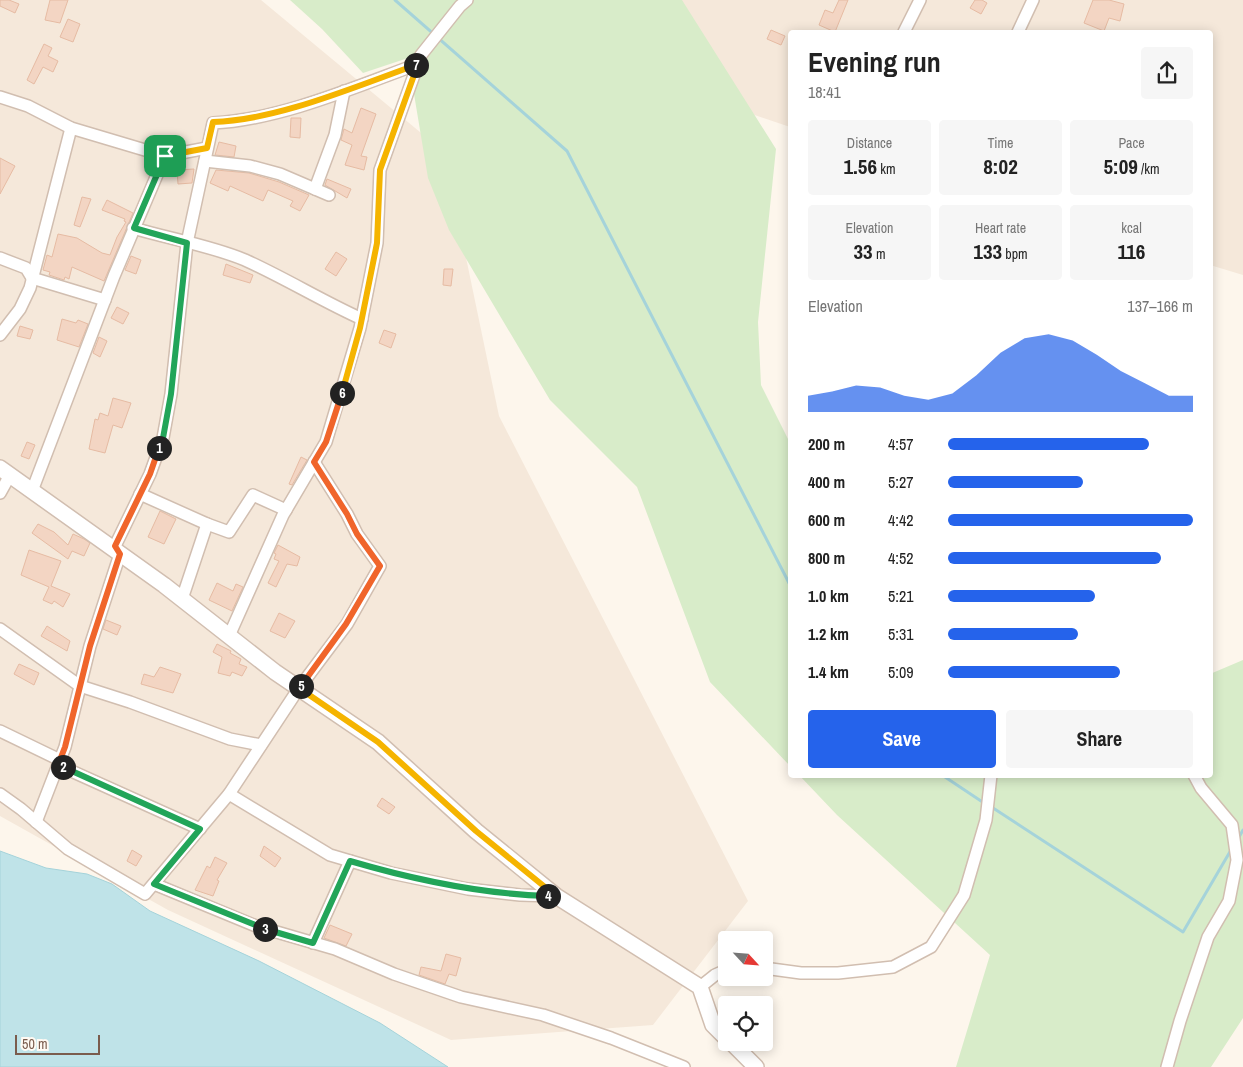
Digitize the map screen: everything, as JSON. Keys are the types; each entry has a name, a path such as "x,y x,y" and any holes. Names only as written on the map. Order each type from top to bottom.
{"street":[{"path":"229,636 286,510 326,442 346,380 362,319 377,243 380,170 421,55 460,6 467,0"},
{"path":"905,30 920,0"},
{"path":"1019,30 1032,0"},
{"path":"120,554 115,546 150,474 163,438 171,394 187,243 213,122 238,122 344,91 418,64"},
{"path":"314,189 336,135 344,91"},
{"path":"0,97 28,106 71,128 165,156 207,148"},
{"path":"0,335 20,309 30,288 71,128"},
{"path":"32,490 105,300 165,156"},
{"path":"205,161 250,166 280,174 329,195"},
{"path":"134,228 244,260 327,304 362,319"},
{"path":"0,258 26,268 32,278 105,300"},
{"path":"0,794 68,849 145,894 229,794 299,688 346,624 380,566 357,534 347,514 314,462"},
{"path":"0,493 5,471 182,599 299,688 378,742 476,831 556,896 700,987 713,1025 718,1030"},
{"path":"140,494 229,532 253,496 286,510"},
{"path":"182,599 208,524"},
{"path":"36,822 65,747 90,646 120,554"},
{"path":"0,629 80,686 130,702 230,740 261,745"},
{"path":"0,731 59,763 200,829"},
{"path":"773,969 801,973 838,973 893,967 931,946 964,895 986,820 991,778"},
{"path":"1167,1067 1208,937 1229,901 1237,860 1232,825 1201,788 1196,778"},
{"path":"229,794 330,855 390,872 468,889 520,895 556,896"},
{"path":"313,943 350,861"},
{"path":"154,884 256,926 335,949 394,974 461,997 543,1015 611,1038 684,1067"},
{"path":"700,987 718,974"},
{"path":"739,1051 753,1066"}],"shaded area":[{"path":"0,0 261,0 444,152 499,416 748,901 725,931 718,931 718,940 653,1025 451,1040 168,910 0,816"},
{"path":"631,0 1243,0 1243,275 1213,266 1213,30 788,30 788,126 746,112"}],"green space":[{"path":"290,0 682,0 776,149 758,322 761,385 788,439 788,764 710,682 637,487 550,400 449,230 428,178 408,58 363,73 322,29"},
{"path":"1243,660 1243,1018 1211,1067 956,1067 990,955 837,815 802,778 1213,778 1213,673"}],"water":[{"path":"0,851 46,868 87,874 112,884 150,911 259,961 380,1023 448,1067 0,1067"}],"building":[{"path":"0,0 9,0 19,4 15,13 0,6"},
{"path":"50,0 68,0 60,23 45,20"},
{"path":"839,0 848,0 836,30 830,30 819,25 825,10 833,13"},
{"path":"975,0 982,0 987,3 981,14 970,8"},
{"path":"1093,0 1109,0 1124,4 1120,21 1109,18 1104,30 1084,23"},
{"path":"68,19 80,24 73,42 60,37"},
{"path":"771,30 785,36 781,45 767,39"},
{"path":"44,44 52,48 48,56 58,61 53,72 43,67 34,84 27,80"},
{"path":"361,108 376,114 361,156 367,157 364,170 345,165 352,145 341,140 344,129 352,133"},
{"path":"291,118 301,118 300,138 290,137"},
{"path":"219,142 236,146 234,157 215,155"},
{"path":"0,158 15,166 0,194"},
{"path":"194,169 192,183 178,184 177,170"},
{"path":"216,170 249,173 279,182 309,195 300,211 290,206 293,201 268,190 263,201 230,186 228,191 210,183"},
{"path":"327,179 351,189 347,198 325,185"},
{"path":"82,197 91,199 80,227 74,225"},
{"path":"107,200 133,213 104,281 72,267 69,279 65,277 64,280 49,275 50,272 43,270 47,255 52,257 58,234 77,238 102,253 110,255 117,237 126,222 124,221 125,219 102,210"},
{"path":"336,252 347,259 336,276 325,269"},
{"path":"131,256 141,260 136,274 125,270"},
{"path":"226,264 253,275 250,283 223,275"},
{"path":"444,269 453,269 451,286 443,285"},
{"path":"117,307 129,313 123,324 111,318"},
{"path":"62,319 76,323 78,320 88,324 79,347 57,340"},
{"path":"20,326 33,330 30,339 17,336"},
{"path":"384,330 396,334 391,348 379,343"},
{"path":"99,337 107,341 100,357 93,353"},
{"path":"113,398 131,403 122,428 113,425 105,453 89,449 95,419 98,420 100,413 108,416"},
{"path":"27,442 35,445 29,459 21,456"},
{"path":"301,457 307,460 292,485 289,484"},
{"path":"160,511 176,519 164,544 148,537"},
{"path":"38,524 54,532 68,545 73,534 90,543 84,556 72,551 68,559 32,533"},
{"path":"278,545 300,557 297,566 287,564 276,587 268,583 279,561 274,559 276,554 274,553"},
{"path":"29,550 61,561 51,586 70,594 63,607 54,601 52,604 43,600 49,587 21,575"},
{"path":"217,583 233,591 236,584 243,587 232,611 209,600"},
{"path":"279,613 295,621 285,638 270,631"},
{"path":"106,620 121,626 117,635 103,629"},
{"path":"47,626 70,641 67,651 41,636"},
{"path":"217,644 241,659 239,664 247,667 242,676 232,672 230,676 218,673 222,657 213,652"},
{"path":"19,664 39,673 34,685 14,674"},
{"path":"160,667 181,674 173,693 141,684 144,674 154,677"},
{"path":"382,798 395,807 389,814 377,806"},
{"path":"264,846 281,858 275,867 260,856"},
{"path":"132,850 142,856 136,866 127,861"},
{"path":"215,857 227,863 217,880 219,881 213,896 195,890 207,866 210,868"},
{"path":"330,925 352,934 346,946 324,938"},
{"path":"446,954 461,958 456,976 449,974 445,984 419,975 421,967 441,971"}],"waterway":[{"path":"395,0 567,151 788,581"},
{"path":"946,778 984,803"},
{"path":"990,806 1183,932 1231,850"},
{"path":"1238,839 1243,830"}],"route":[{"path":"418,64 380,170 377,243 360,328 326,442 314,462 347,514 357,534 380,566 346,624 299,688 378,742 476,831 556,896 520,895 468,889 350,861 313,943 256,926 154,884 200,829 58,765 65,747 90,646 120,554 115,546 150,474 163,438 171,394 187,243 134,228 165,156 207,148 213,122 238,122 293,107 418,64"}]}
